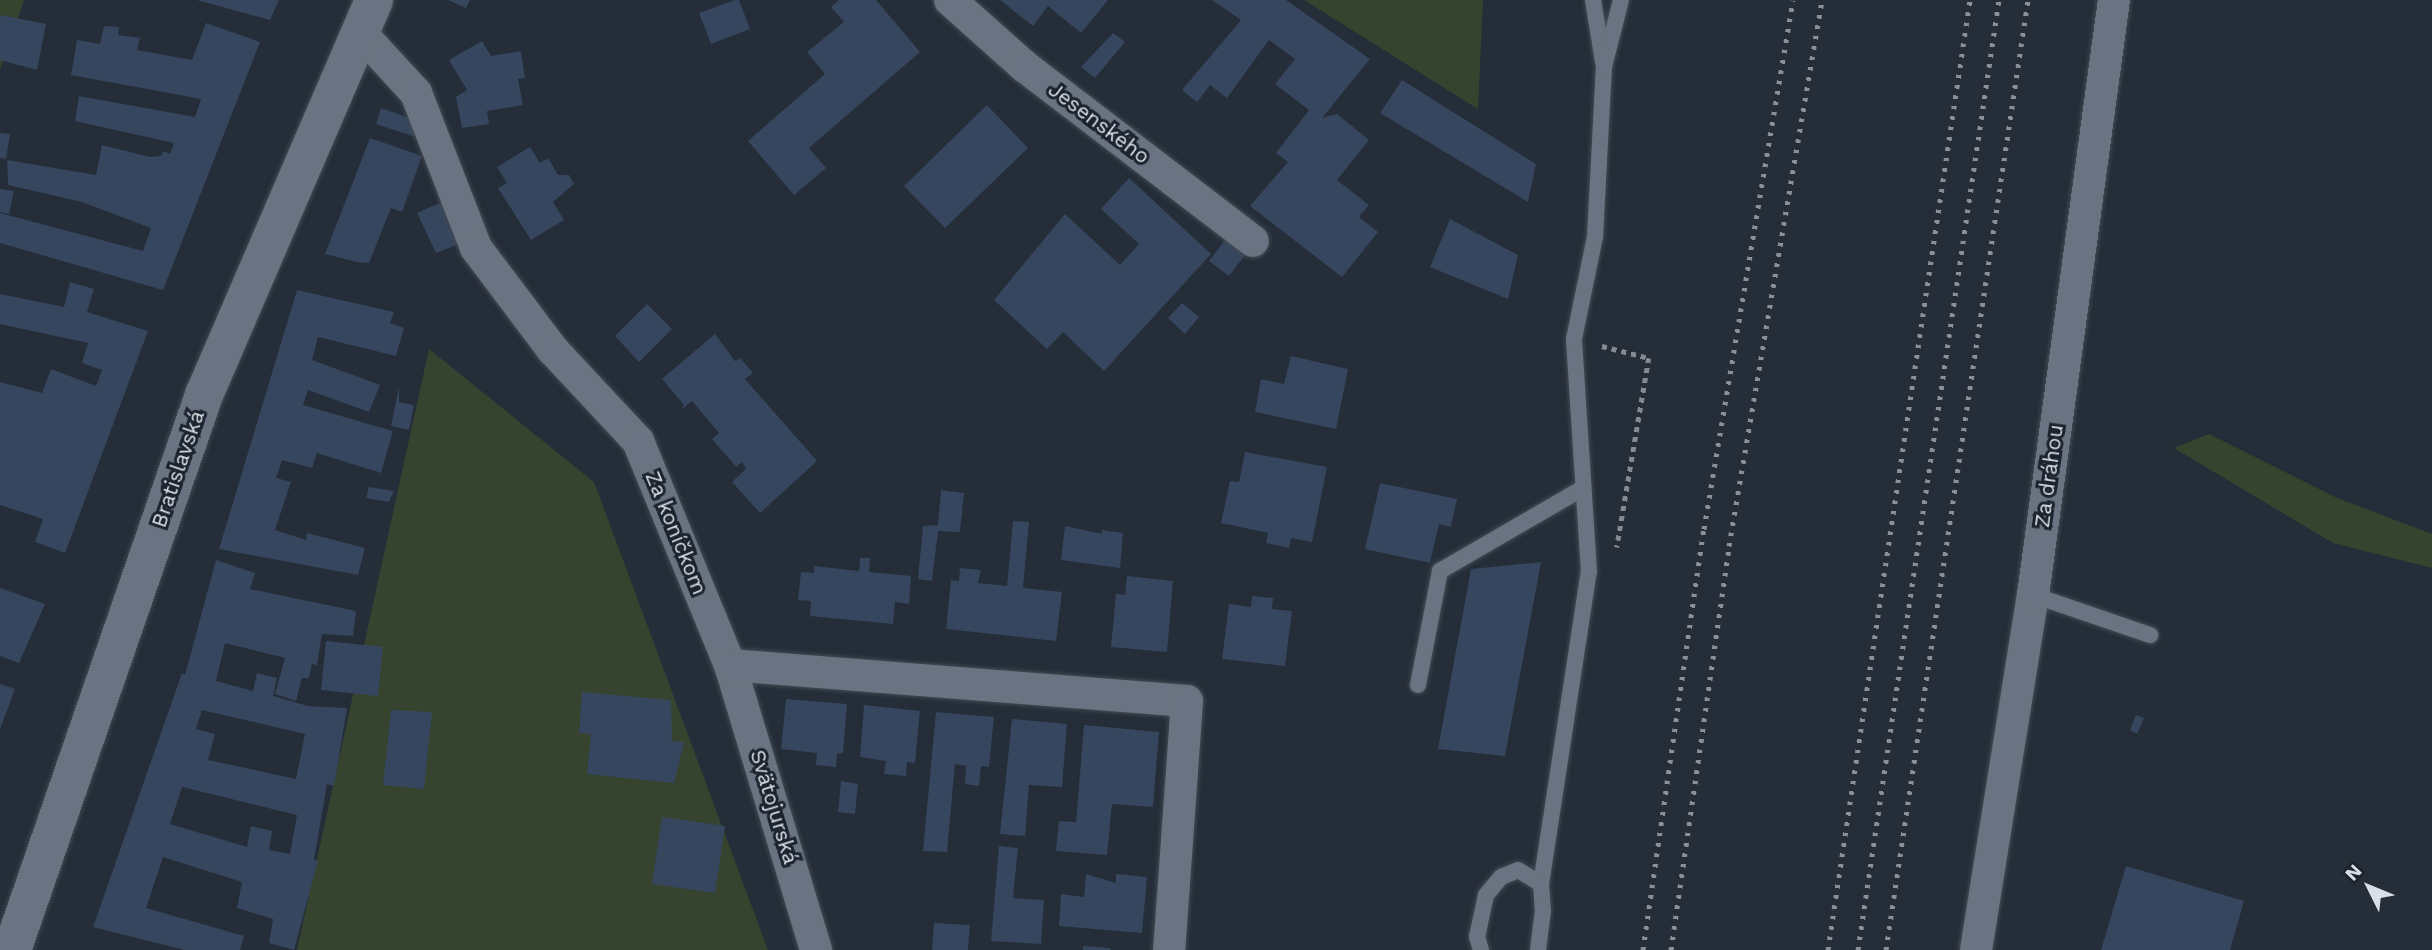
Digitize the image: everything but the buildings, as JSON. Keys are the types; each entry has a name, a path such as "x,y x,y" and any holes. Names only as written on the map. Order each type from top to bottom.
{"main road":[{"name":"Bratislavská","path":"12,950 204,395 367,15"}],"street":[{"name":"Jesenského","path":"950,0 1024,66 1253,241"},
{"name":"Za dráhou","path":"1976,950 2033,595 2114,0"},
{"name":"Za koníčkom","path":"367,15 416,93 476,248 553,351 638,441 730,665"},
{"path":"730,665 1187,701 1169,950"},
{"name":"Svätojurská","path":"730,665 816,950"}],"lane":[{"path":"1592,0 1604,67"},
{"path":"1538,950 1543,910 1541,884 1589,572 1574,340 1595,237 1604,67 1621,0"},
{"path":"1418,685 1440,571 1583,488"},
{"path":"2033,595 2150,635"},
{"path":"1481,950 1477,937 1486,895 1501,877 1518,870 1541,884"}],"green space":[{"path":"0,0 24,0 0,70"},
{"path":"1304,0 1483,0 1478,109"},
{"path":"429,349 594,482 768,950 297,950"},
{"path":"2209,434 2337,498 2432,534 2432,568 2333,543 2174,448"}],"railway":[{"path":"1643,950 1704,529 1793,0"},
{"path":"1671,950 1729,546 1822,0"},
{"path":"1828,950 1970,0"},
{"path":"1858,950 1999,0"},
{"path":"1886,950 2028,0"}]}
